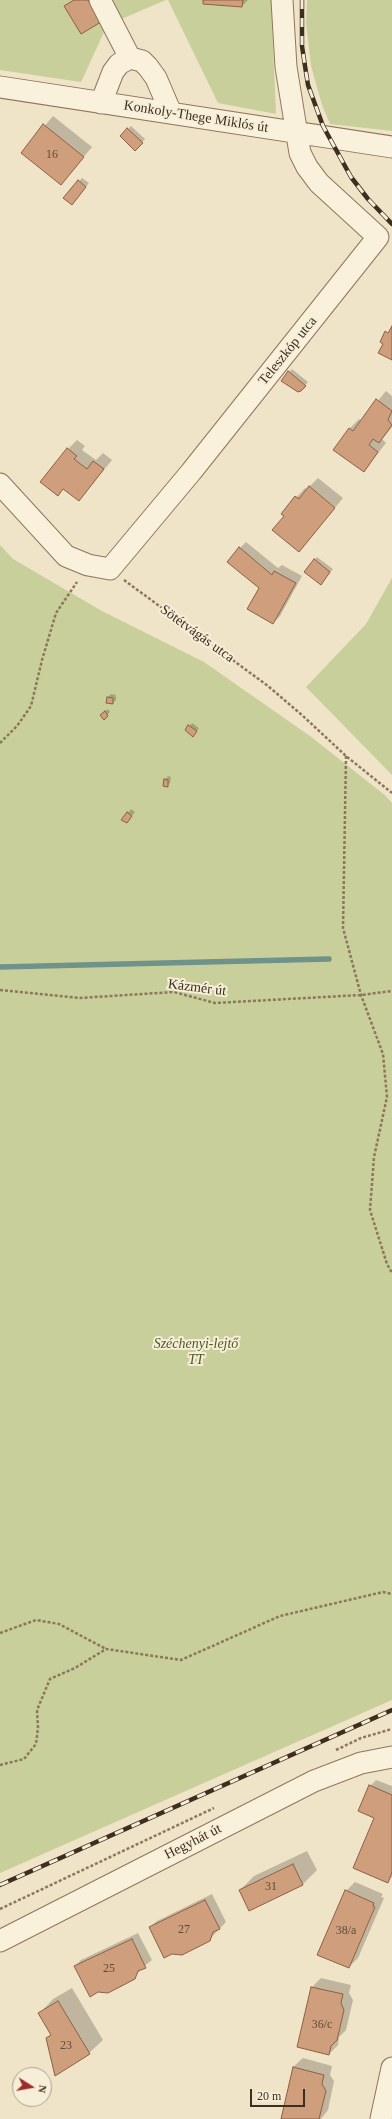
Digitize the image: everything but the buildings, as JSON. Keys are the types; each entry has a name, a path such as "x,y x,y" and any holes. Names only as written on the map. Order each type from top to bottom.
{"street":[{"path":"100,0 130,58"},
{"name":"Teleszkóp utca","path":"110,569 385,241 319,183 307,168 300,153 286,67 282,0"},
{"path":"101,103 119,64 130,58 142,61 148,67 172,113"},
{"name":"Konkoly-Thege Miklós út","path":"0,86 101,103 392,147"},
{"path":"0,484 66,556 88,565 110,569"},
{"name":"Hegyhát út","path":"0,1941 314,1781 361,1763 392,1757"},
{"path":"381,2119 392,2068"}],"path":[{"path":"0,742 17,726 31,706 42,660 56,613 88,565"},
{"name":"Sötétvágás utca","path":"110,569 268,686 346,756 392,793"},
{"path":"346,756 343,928 361,995 383,1054 387,1097 374,1157 370,1210 392,1273"},
{"name":"Kázmér út","path":"0,990 79,998 174,992 215,1003 361,995 392,991"},
{"path":"0,1634 36,1620 59,1624 106,1649 181,1660 280,1616 383,1592 392,1594"},
{"path":"0,1765 24,1759 36,1744 38,1710 50,1679 75,1668 106,1649"}],"green space":[{"path":"0,0 166,0 112,23 105,30 81,82 0,70"},
{"path":"168,0 271,0 276,114 218,103"},
{"path":"307,0 392,0 392,131 330,124 322,105 311,66 306,23"},
{"name":"Széchenyi-lejtő TT","path":"0,545 13,559 102,611 204,662 310,736 386,796 392,803 392,1700 0,1873"},
{"path":"392,578 392,775 306,687 366,624"}],"waterway":[{"path":"0,967 329,959"}],"railway":[{"path":"302,0 302,46 308,85 323,126 351,177 368,199 392,224"},
{"path":"0,1885 392,1710"}]}
